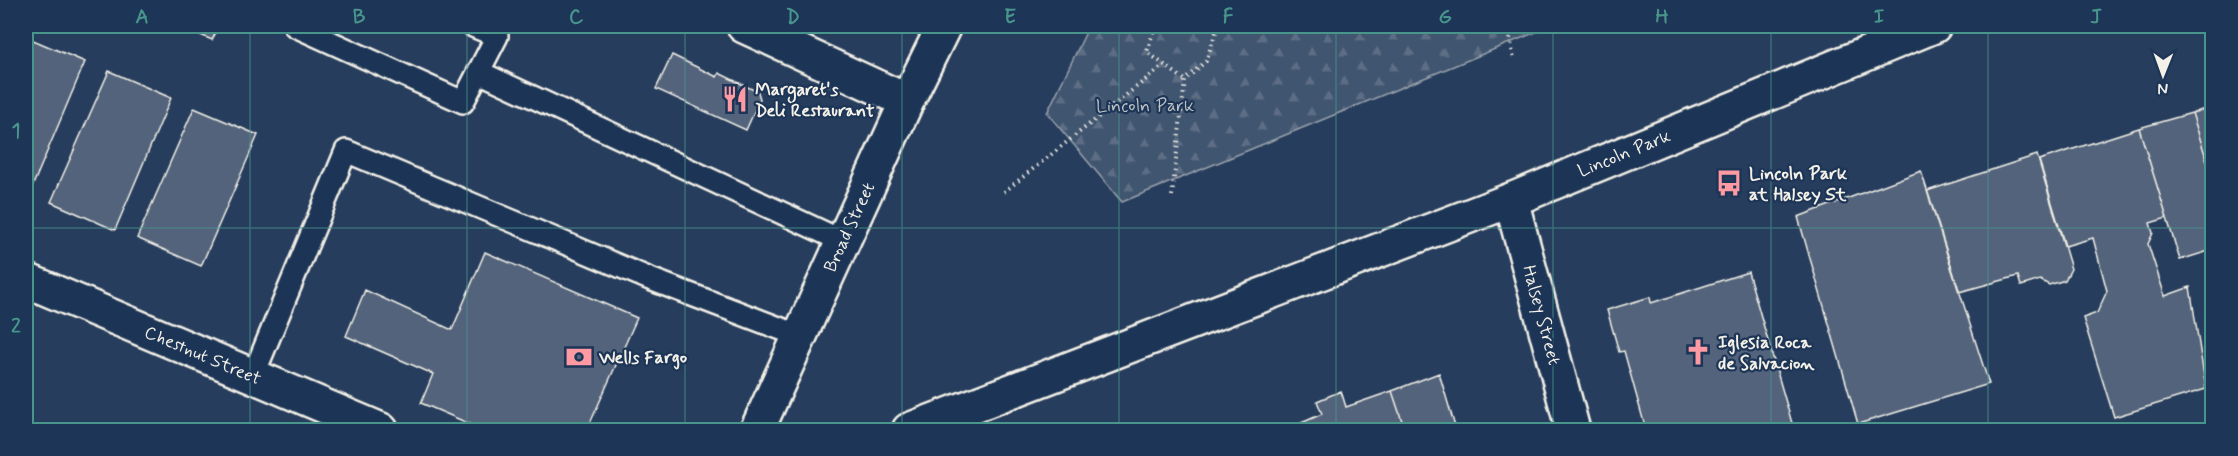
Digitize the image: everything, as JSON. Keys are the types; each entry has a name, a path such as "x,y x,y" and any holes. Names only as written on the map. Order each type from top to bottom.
{"main road":[{"path":"744,26 907,101"},
{"name":"Broad Street","path":"757,430 842,241 944,26"},
{"name":"Lincoln Park","path":"909,430 1511,200 1934,26"},
{"name":"Halsey Street","path":"1511,200 1573,430"},
{"name":"Chestnut Street","path":"26,280 381,430"}],"lane":[{"path":"295,26 463,102 497,36 473,26"},
{"path":"479,72 842,241"},
{"path":"253,376 346,151 650,279 800,336"}],"path":[{"path":"1155,26 1147,52 1185,80"},
{"path":"1172,196 1185,80 1206,61 1218,26"},
{"path":"1508,26 1514,60"},
{"path":"1004,192 1164,65"}],"green space":[{"name":"Lincoln Park","path":"1089,26 1551,26 1122,202 1047,113"}],"building":[{"path":"180,26 219,26 212,40"},
{"path":"26,37 85,62 30,192 26,190"},
{"path":"672,55 717,77 719,73 758,92 760,99 746,130 656,89"},
{"path":"109,71 171,98 115,230 51,202"},
{"path":"2212,107 2212,177 2192,113"},
{"path":"194,108 258,135 201,266 137,238"},
{"path":"2192,113 2212,177 2212,250 2180,260 2139,128"},
{"path":"2139,128 2167,218 2150,223 2153,233 2148,244 2165,296 2190,287 2206,389 2114,417 2083,318 2097,313 2107,291 2093,238 2065,246 2039,160"},
{"path":"2037,155 2071,269 2065,280 2049,285 2040,280 2021,286 2018,276 1959,292 1927,191"},
{"path":"1921,171 1989,384 1858,424 1798,217"},
{"path":"485,252 637,318 587,430 484,430 421,403 433,374 346,336 365,290 452,330"},
{"name":"Iglesia Roca de Salvacion","path":"1748,272 1794,430 1646,430 1624,351 1619,352 1607,310 1650,297 1651,303"},
{"path":"1439,373 1456,430 1405,430 1392,391"},
{"path":"1341,391 1346,407 1392,391 1405,430 1285,430 1322,414 1317,401"}],"place":[{"name":"Margaret's Deli Restaurant","path":"735,99"},
{"name":"Lincoln Park at Halsey St","path":"1729,183"},
{"name":"Iglesia Roca de Salvacion","path":"1698,352"},
{"name":"Wells Fargo","path":"579,357"}]}
